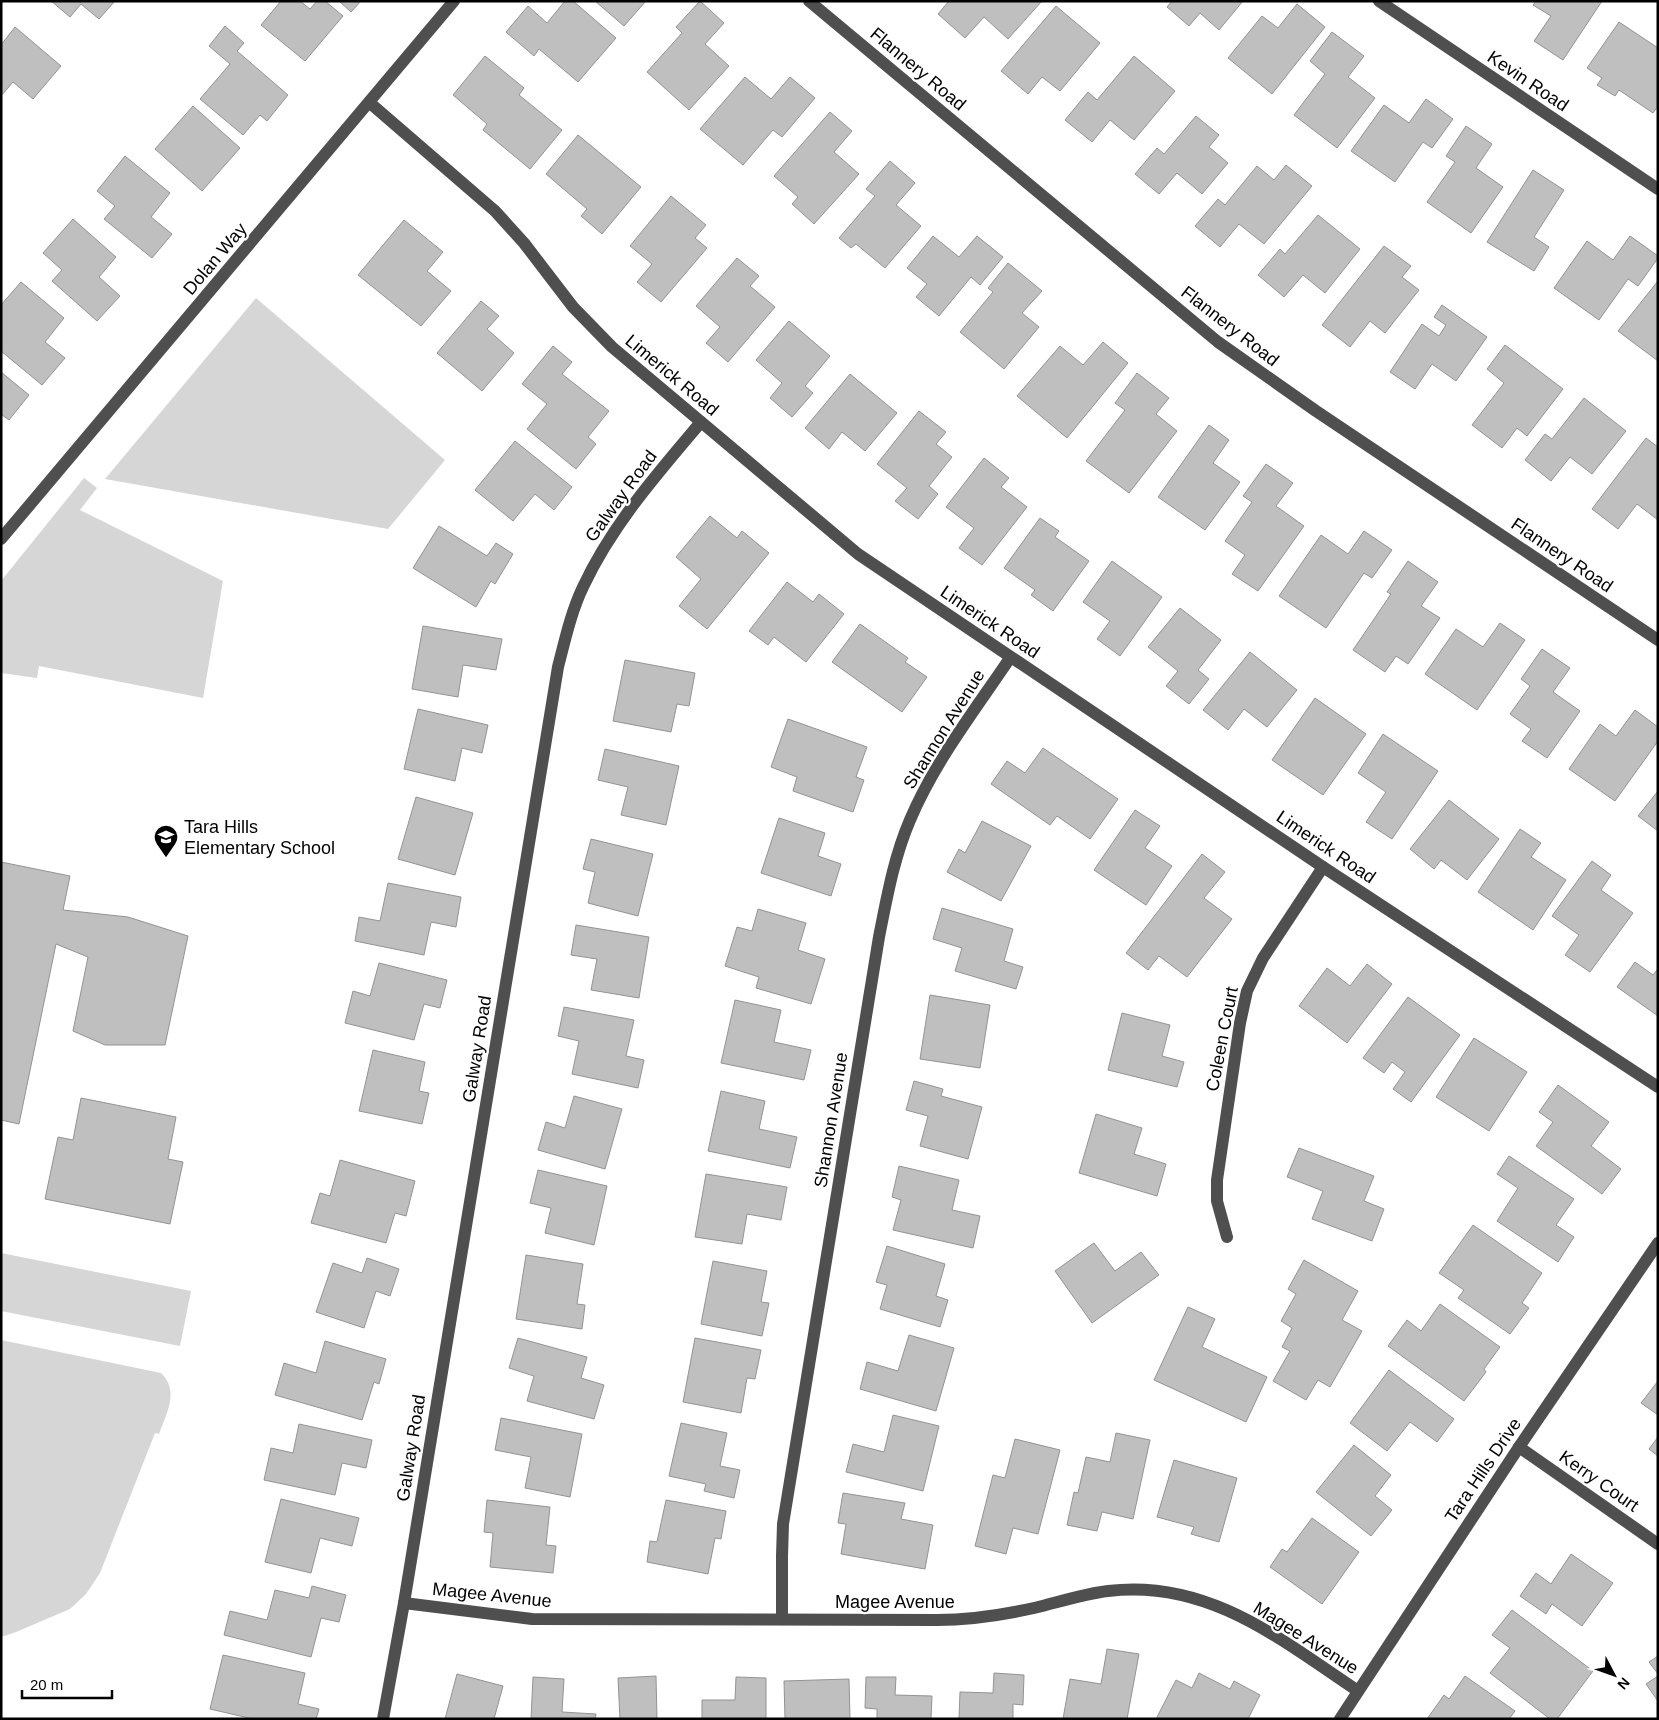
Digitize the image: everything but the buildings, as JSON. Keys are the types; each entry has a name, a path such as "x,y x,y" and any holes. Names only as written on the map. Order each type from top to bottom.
{"street":[{"name":"Dolan Way","path":"1,539 454,1"},
{"name":"Flannery Road","path":"809,1 1218,342 1316,411 1658,640"},
{"name":"Kevin Road","path":"1379,1 1658,189"},
{"name":"Limerick Road","path":"370,103 495,211 524,243 573,307 619,354 858,554 1323,867 1658,1087"},
{"name":"Galway Road","path":"383,1719 404,1603 558,667 568,628 582,588 602,549 628,512 701,422"},
{"name":"Shannon Avenue","path":"782,1619 784,1524 877,947 889,886 904,837 921,796 943,759 1010,658"},
{"name":"Coleen Court","path":"1227,1237 1217,1201 1217,1180 1240,1023 1247,991 1263,958 1323,867"},
{"name":"Tara Hills Drive","path":"1340,1719 1519,1447 1658,1243"},
{"name":"Kerry Court","path":"1519,1447 1658,1544"},
{"name":"Magee Avenue","path":"404,1603 532,1619 968,1620 1001,1615 1108,1591 1146,1589 1175,1593 1205,1601 1235,1614 1266,1630 1358,1691"}],"shaded area":[{"path":"256,298 445,460 388,529 105,479"},
{"path":"84,478 97,488 80,510 223,581 203,698 39,666 37,678 1,673 1,581"},
{"path":"1,1253 191,1291 180,1346 1,1311"},
{"path":"1,1340 161,1373 167,1380 171,1395 168,1411 159,1434 155,1433 100,1573 86,1594 70,1609 1,1637"}],"place":[{"name":"Tara Hills Elementary School","path":"166,858"}]}
